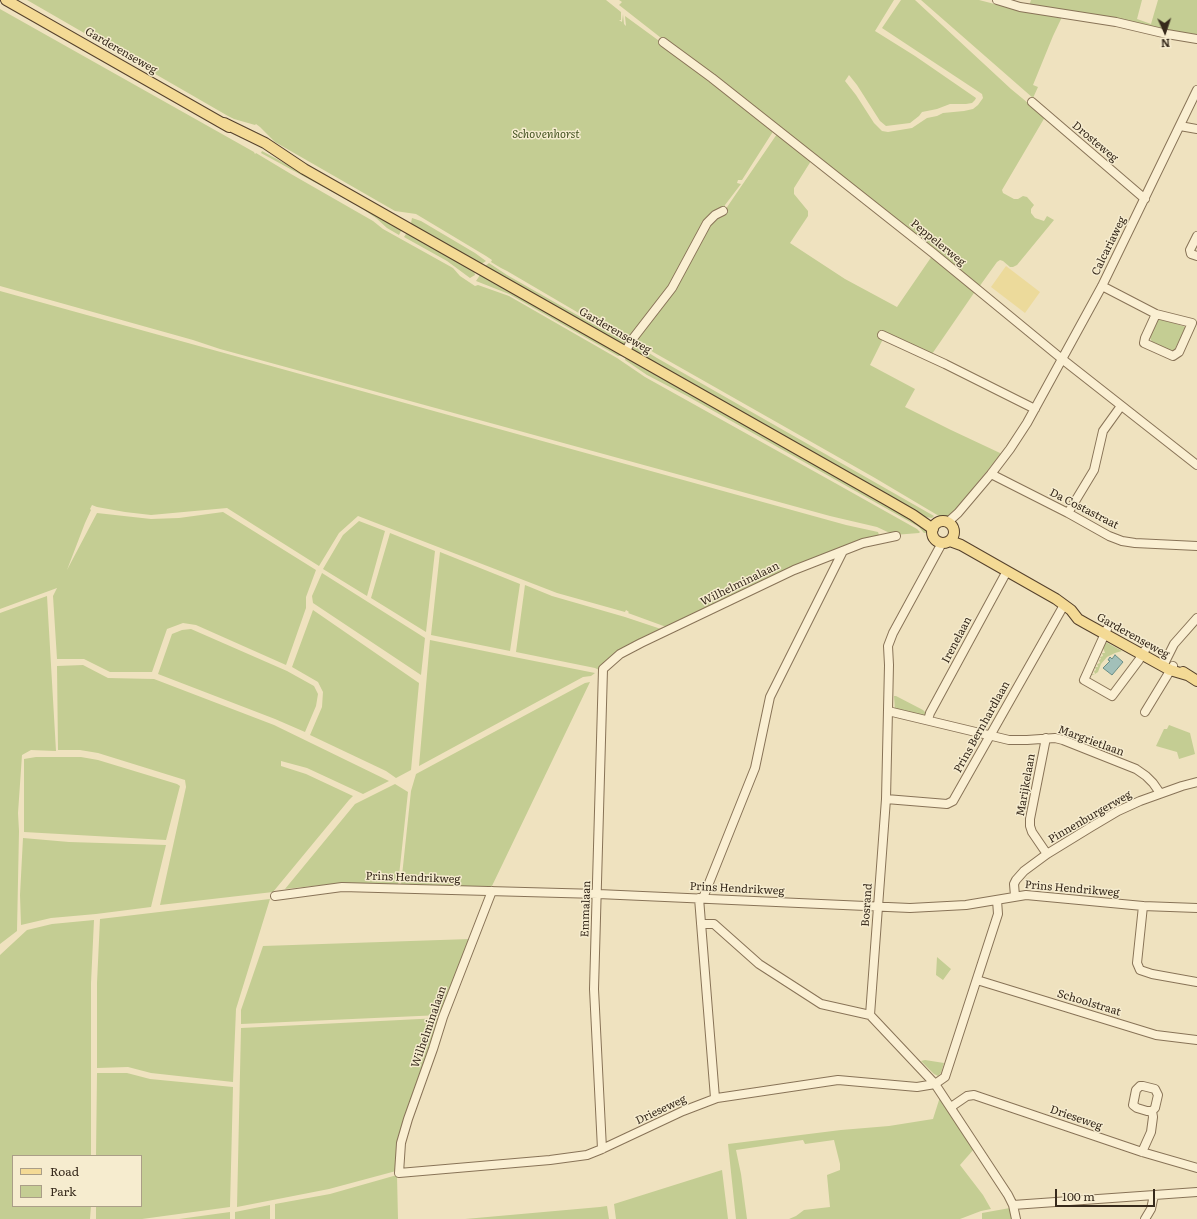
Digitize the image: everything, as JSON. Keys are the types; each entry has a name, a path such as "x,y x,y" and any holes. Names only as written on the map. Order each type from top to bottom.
{"main road":[{"name":"Garderenseweg","path":"6,0 224,123 265,143 304,168 807,454 934,528"},
{"path":"941,522 947,535 934,537 934,528 941,522"},
{"name":"Garderenseweg","path":"947,535 961,545 1076,612 1106,632 1197,681"}],"street":[{"path":"997,0 1020,7 1116,22 1167,34 1197,39"},
{"name":"Peppelerweg","path":"663,42 712,78 934,253 1062,359 1197,465"},
{"name":"Calcariaweg","path":"947,535 958,513 1010,449 1035,409 1102,286 1197,90"},
{"name":"Drosteweg","path":"1032,102 1145,199"},
{"path":"1180,126 1197,129"},
{"path":"626,351 631,341 672,288 707,223 723,211"},
{"path":"1197,236 1190,250 1191,254 1197,256"},
{"path":"1102,286 1156,314 1194,323 1179,352 1173,356 1144,343 1156,314"},
{"path":"882,335 945,364 1035,409"},
{"path":"1068,513 1094,470 1103,432 1121,406"},
{"name":"Da Costastraat","path":"991,474 1068,513 1109,536 1122,541 1197,546"},
{"name":"Bosrand","path":"870,1015 886,799 889,665 888,646 893,633 934,556 947,535"},
{"name":"Wilhelminalaan","path":"603,669 620,654 641,643 794,570 863,543 896,536"},
{"path":"715,1098 701,924 701,898 755,768 770,697 843,551"},
{"name":"Irenelaan","path":"928,720 930,713 1007,571"},
{"name":"Prins Bernhardlaan","path":"886,799 947,804 953,801 990,735 1067,608"},
{"path":"1145,712 1168,666 1174,644 1197,618"},
{"path":"1106,632 1084,680 1112,696 1143,653"},
{"name":"Emmalaan","path":"602,1149 594,989 598,894 603,669"},
{"name":"Margrietlaan","path":"888,711 1018,741 1046,738 1063,740 1136,769 1146,776 1160,793"},
{"name":"Marijkelaan","path":"1046,738 1030,826 1032,832 1047,854"},
{"name":"Pinnenburgerweg","path":"1015,896 1014,884 1016,880 1024,871 1047,854 1118,811 1160,793 1197,782"},
{"name":"Prins Hendrikweg","path":"276,896 342,887 598,894 910,908 966,905 1015,896 1036,895 1143,906 1197,908"},
{"name":"Wilhelminalaan","path":"399,1173 402,1143 408,1119 433,1050 443,1017 492,891"},
{"path":"934,1084 945,1077 998,914 997,900"},
{"path":"1143,906 1137,963 1140,970 1152,974 1197,982"},
{"path":"701,924 714,924 760,964 821,1004 870,1015 934,1084 951,1107 1008,1195 1013,1205 1016,1219"},
{"name":"Schoolstraat","path":"977,980 1156,1035 1197,1040"},
{"name":"Drieseweg","path":"399,1173 550,1160 587,1155 715,1098 838,1080 917,1087 934,1084"},
{"name":"Drieseweg","path":"951,1107 967,1096 974,1095 1142,1152 1197,1168"},
{"path":"1142,1152 1151,1132 1153,1117 1152,1111"},
{"path":"1013,1205 1197,1192"},
{"path":"1145,1219 1153,1202 1154,1195"}],"green space":[{"name":"Schovenhorst","path":"27,0 606,0 621,12 621,20 619,20 622,22 623,14 624,24 626,26 625,16 774,130 742,180 738,180 737,183 741,184 725,205 723,213 777,134 811,161 794,188 794,194 808,211 808,216 790,243 845,279 897,307 932,256 976,290 932,354 886,333 870,365 915,389 905,407 1001,454 949,517 944,519 875,478 653,352 636,340 624,338 618,333 606,329 491,262 492,260 486,256 416,214 395,211 275,142 256,124 234,119 228,116"},
{"path":"619,0 894,0 875,31 915,56 976,98 972,103 950,104 937,109 922,112 910,123 886,126 880,121 849,75 845,81 874,123 882,131 888,132 912,128 927,118 943,113 973,109 983,98 982,94 882,28 901,0 915,0 1011,89 1045,117 1002,190 1003,193 1014,199 1018,199 1023,196 1027,197 1034,205 1031,209 1031,213 1035,218 1044,221 1047,216 1054,220 1017,265 1010,267 1000,260 979,287 692,58 665,41 619,5 622,2"},
{"path":"921,0 979,0 1014,9 1062,17 1033,85 1038,87 1033,98"},
{"path":"1031,0 1142,0 1137,19 1151,24 1158,0 1197,0 1197,37 1029,6"},
{"path":"0,9 254,152 255,154 256,153 373,221 383,229 453,268 460,276 475,286 478,285 509,296 617,358 645,377 920,532 894,535 877,527 830,516 220,349 193,340 0,286"},
{"path":"262,151 400,227 401,231 399,235 387,228 376,218 358,206 261,153"},
{"path":"412,218 421,221 486,261 480,265 412,226"},
{"path":"411,233 474,271 475,275 470,278 447,261 404,237 406,234"},
{"path":"489,263 507,275 607,332 628,342 627,344 623,346 484,267"},
{"path":"482,274 624,353 622,356 618,356 509,294 476,281"},
{"path":"0,291 846,525 878,532 879,535 877,538 669,628 628,613 629,612 626,610 625,612 557,593 358,516 339,533 319,566 227,508 151,515 125,512 92,505 67,570 97,513 151,519 179,518 223,512 316,570 306,597 306,608 286,665 196,625 183,623 167,629 152,672 110,672 84,659 57,659 53,596 57,588 0,609"},
{"path":"1157,318 1186,327 1175,349 1171,352 1152,342 1150,338"},
{"path":"633,343 934,516 932,518 925,517 631,351"},
{"path":"626,355 893,507 930,531 930,533 924,533 919,527 647,375 625,360"},
{"path":"359,521 385,531 367,596 323,569 343,535"},
{"path":"390,533 435,551 426,632 371,598"},
{"path":"440,552 520,584 510,651 431,635"},
{"path":"322,573 425,638 421,675 313,603 312,596"},
{"path":"525,585 552,596 664,630 599,670 516,652"},
{"path":"47,596 56,751 31,750 22,755 18,813 17,931 0,944 0,613"},
{"path":"313,610 419,683 411,770 396,778 386,771 310,735 322,707 323,692 318,682 292,667"},
{"path":"191,629 287,671 314,686 318,694 316,706 305,732 158,674 172,634 182,630"},
{"path":"430,640 595,673 591,676 583,677 419,766"},
{"path":"1104,641 1122,651 1107,657 1101,664 1098,672 1095,674 1095,667 1098,667 1097,664 1100,663 1100,657 1103,656 1102,653 1105,653 1102,645"},
{"path":"83,665 108,678 154,679 274,725 389,781 363,794 307,768 281,761 281,766 306,774 353,796 273,892 160,905 186,787 185,780 98,753 80,750 58,750 57,666"},
{"path":"590,682 491,888 401,885 411,791 416,774 585,683"},
{"path":"894,696 923,710 927,714 925,716 895,710"},
{"path":"1169,725 1190,733 1195,754 1179,759 1177,752 1156,746 1164,729 1167,729"},
{"path":"36,757 81,757 98,760 177,784 180,786 166,840 24,832 24,759"},
{"path":"395,784 408,792 398,885 341,883 285,889 355,804"},
{"path":"23,838 69,842 166,845 151,907 51,918 21,925 20,895"},
{"path":"270,899 236,1009 233,1082 151,1073 128,1067 97,1068 97,983 100,919"},
{"path":"94,920 91,983 91,1155 12,1155 12,1207 91,1207 90,1219 0,1219 0,955 27,930 52,924"},
{"path":"470,939 441,1015 241,1024 241,1010 263,946"},
{"path":"937,957 951,969 943,980 936,975"},
{"path":"440,1018 396,1171 329,1189 237,1207 241,1028"},
{"path":"925,1060 944,1063 941,1073 938,1076 921,1061"},
{"path":"97,1073 127,1073 150,1079 233,1087 230,1207 142,1219 96,1219 96,1207 142,1207 142,1155 96,1155"},
{"path":"940,1097 974,1149 960,1165 983,1195 991,1209 960,1219 789,1219 804,1210 830,1207 827,1175 840,1170 834,1140 805,1144 803,1140 736,1150 747,1219 736,1219 728,1144 841,1130 889,1126 933,1119"},
{"path":"722,1170 728,1219 616,1219 614,1204"},
{"path":"397,1175 398,1219 275,1219 275,1204 330,1194"},
{"path":"270,1205 270,1219 235,1219 235,1212"},
{"path":"607,1206 609,1219 465,1219 600,1207"},
{"path":"1010,1208 1012,1219 982,1219 982,1213"},
{"path":"230,1212 230,1219 179,1219"}],"sand":[{"path":"1006,266 1040,292 1025,313 991,287"}],"water":[{"path":"1115,655 1123,662 1112,675 1103,668 1110,661 1108,660 1110,657 1112,659"}]}
